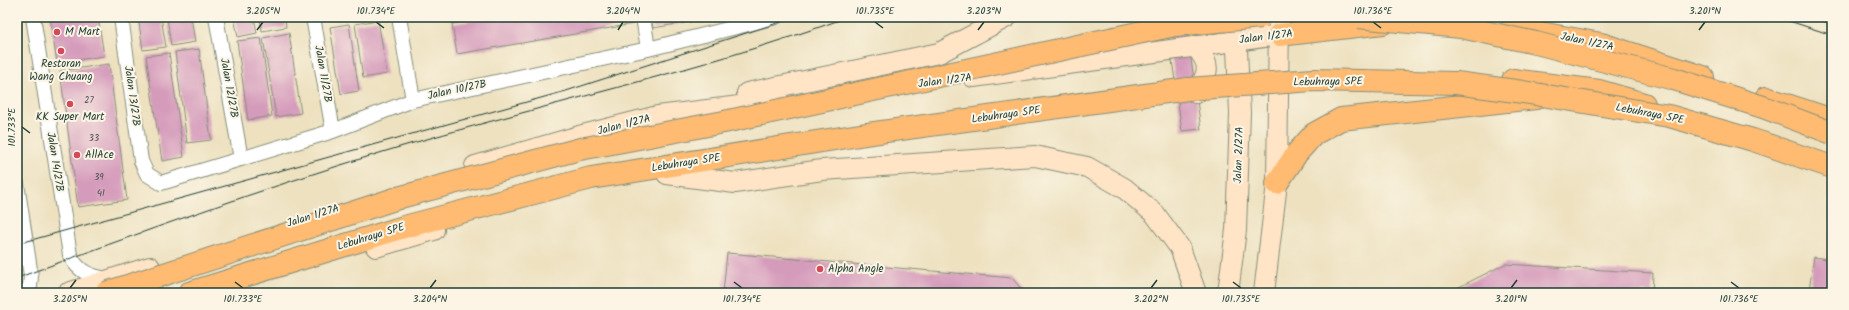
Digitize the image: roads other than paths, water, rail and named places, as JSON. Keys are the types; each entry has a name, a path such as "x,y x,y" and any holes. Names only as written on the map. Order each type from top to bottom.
{"main road":[{"path":"658,116 741,95 939,53 1007,17"},
{"name":"Jalan 2/27A","path":"1228,293 1236,230 1240,87 1236,17"},
{"path":"109,286 401,197 580,149 724,122 1175,25 1262,17"},
{"path":"1358,17 1461,27 1536,43 1674,79 1763,107 1832,133"},
{"name":"Jalan 1/27A","path":"68,293 109,286 428,180 579,136 658,116 1016,72 1237,40 1279,26 1374,20 1468,20 1601,44 1832,120"},
{"path":"1264,293 1277,182 1279,26"},
{"path":"1195,46 1204,56 1208,65 1207,72 1196,93"},
{"path":"223,293 560,193 667,174 1196,93 1278,84 1450,72 1599,91 1686,117 1832,174"},
{"name":"Lebuhraya SPE","path":"189,293 404,227 590,178 866,134 1196,89 1313,80 1456,83 1523,92 1669,116 1753,140 1832,167"},
{"path":"1277,182 1297,153 1314,134 1341,119 1599,91"},
{"path":"667,174 735,183 822,170 1035,156 1087,167 1124,188 1155,214 1180,248 1196,293"}],"street":[{"name":"Jalan 14/27B","path":"33,17 70,255 74,263 86,274 95,277 109,286"},
{"name":"Jalan 13/27B","path":"121,17 141,161 147,174"},
{"name":"Jalan 12/27B","path":"216,17 241,159"},
{"name":"Jalan 11/27B","path":"313,17 333,131"},
{"path":"399,17 413,100"},
{"path":"643,17 648,49"},
{"name":"Jalan 10/27B","path":"147,174 161,183 333,131 413,100 648,49 776,17"},
{"path":"17,184 31,276 30,286 25,293"}],"tram line":[{"path":"17,244 566,91 796,17"},
{"path":"17,278 200,212 386,151 734,55 848,17"},
{"path":"1777,17 1832,35"},
{"path":"1810,17 1832,24"}],"place":[{"name":"M Mart","path":"57,32"},
{"name":"Restoran Wang Chuang","path":"61,51"},
{"name":"KK Super Mart","path":"70,104"},
{"name":"AllAce","path":"77,155"},
{"name":"Alpha Angle","path":"820,269"}]}
